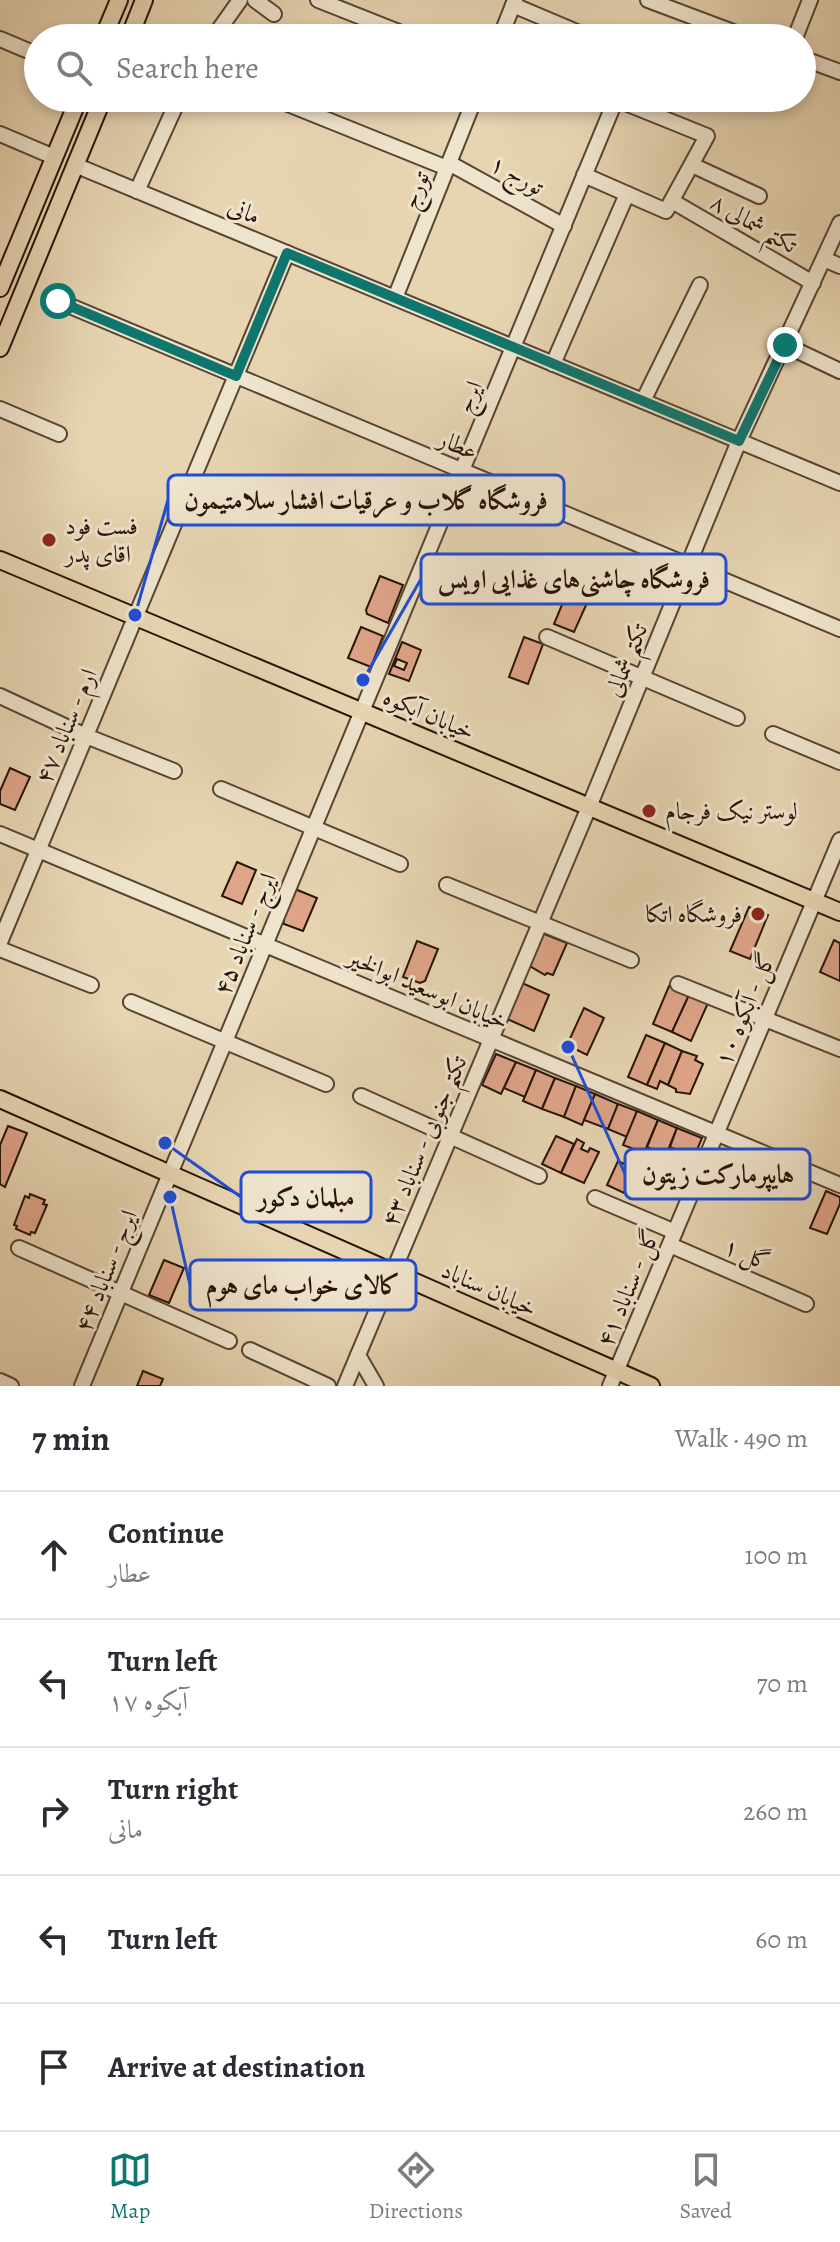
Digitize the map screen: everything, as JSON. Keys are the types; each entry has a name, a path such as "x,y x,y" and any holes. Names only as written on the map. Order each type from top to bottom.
{"main road":[{"path":"109,24 119,0"},
{"path":"135,24 144,0"},
{"path":"0,288 73,112"},
{"path":"0,348 97,112"},
{"name":"خیابان آبکوه","path":"0,560 840,912"},
{"name":"خیابان سناباد","path":"0,1099 392,1272 613,1378 651,1386"}],"street":[{"path":"223,24 240,0"},
{"path":"255,0 274,14"},
{"path":"318,0 379,24"},
{"path":"648,0 712,24"},
{"path":"801,24 810,0"},
{"path":"506,24 514,3 560,24"},
{"path":"0,39 24,49"},
{"path":"816,63 840,72"},
{"path":"137,191 173,112"},
{"name":"تورج ۱","path":"309,112 448,166 564,226"},
{"name":"تورج","path":"395,298 469,112"},
{"name":"ایرج","path":"361,711 609,112"},
{"path":"584,175 666,211 707,136 648,112"},
{"path":"0,134 54,157"},
{"name":"مانی","path":"75,165 840,483"},
{"path":"692,165 759,196"},
{"path":"553,364 627,194"},
{"name":"تکتم شمالی ۸","path":"672,201 813,283"},
{"name":"تکتم شمالی","path":"589,807 739,441 840,223"},
{"name":"ارم - سناباد ۴۷","path":"0,942 287,253"},
{"path":"824,259 840,266"},
{"path":"643,401 700,285"},
{"name":"عطار","path":"58,301 840,629"},
{"path":"785,345 840,371"},
{"path":"0,409 59,434"},
{"path":"547,637 737,718"},
{"path":"0,696 86,736 174,771"},
{"name":"ایرج - سناباد ۴۵","path":"170,1174 361,711"},
{"path":"773,734 840,762"},
{"path":"221,789 400,864"},
{"name":"تکتم جنوبی - سناباد ۴۳","path":"345,1386 589,807"},
{"name":"خیابان ابوسعید ابوالخیر","path":"0,834 840,1185"},
{"name":"گل - آبکوه ۱۰","path":"717,1133 840,840"},
{"path":"447,885 631,960"},
{"path":"0,949 91,985"},
{"path":"678,984 840,1049"},
{"path":"131,1002 326,1084"},
{"path":"361,1096 539,1176"},
{"name":"گل - سناباد ۴۱","path":"613,1378 717,1133"},
{"name":"ایرج - سناباد ۴۴","path":"82,1386 170,1174"},
{"name":"گل ۱","path":"595,1198 806,1304"},
{"path":"19,1248 229,1341"},
{"path":"250,1350 328,1386"},
{"path":"358,1355 376,1386"},
{"path":"0,1381 11,1386"}],"building":[{"path":"380,576 403,585 388,623 367,614 366,610"},
{"path":"566,595 587,603 574,632 554,624"},
{"path":"361,627 383,636 371,667 348,658"},
{"path":"524,637 543,644 528,684 509,677"},
{"path":"402,642 421,650 409,681 389,674","holes":["397,659 407,663 404,670 394,666"]},
{"path":"10,768 30,777 15,810 0,804 0,791"},
{"path":"237,862 256,870 242,904 222,896"},
{"path":"295,889 317,898 303,931 284,924 283,918"},
{"path":"749,907 768,915 750,959 730,951"},
{"path":"542,933 567,943 553,975 545,975 528,965"},
{"path":"834,940 840,943 840,981 820,972"},
{"path":"417,941 438,949 425,981 420,983 403,977"},
{"path":"522,983 549,995 534,1031 507,1019"},
{"path":"669,986 689,995 672,1032 653,1024"},
{"path":"689,995 708,1003 691,1041 672,1032"},
{"path":"584,1008 604,1018 587,1055 567,1045"},
{"path":"646,1035 665,1043 647,1085 628,1077"},
{"path":"665,1043 682,1051 668,1085 660,1081 657,1089 647,1085"},
{"path":"682,1051 697,1056 695,1060 703,1064 690,1094 676,1092 668,1085"},
{"path":"496,1054 516,1062 501,1094 482,1085"},
{"path":"516,1062 536,1070 525,1097 504,1088"},
{"path":"536,1070 555,1078 542,1109 523,1101"},
{"path":"555,1078 576,1086 564,1117 542,1109"},
{"path":"576,1086 595,1094 582,1125 564,1117"},
{"path":"595,1094 618,1104 608,1129 584,1120"},
{"path":"618,1104 637,1111 627,1137 608,1129"},
{"path":"637,1111 658,1120 644,1153 623,1145"},
{"path":"658,1120 677,1128 666,1155 647,1147"},
{"path":"8,1126 27,1133 5,1187 0,1184 0,1145"},
{"path":"677,1128 702,1138 694,1157 670,1147"},
{"path":"556,1136 574,1144 561,1173 542,1164"},
{"path":"577,1139 584,1143 581,1149 588,1152 590,1148 599,1152 584,1183 561,1173"},
{"path":"618,1161 635,1169 624,1193 607,1185"},
{"path":"826,1191 840,1197 827,1234 810,1228"},
{"path":"30,1194 45,1200 43,1204 47,1205 35,1233 31,1232 30,1235 14,1225 25,1196 29,1198"},
{"path":"164,1260 184,1268 169,1303 149,1295"},
{"path":"143,1371 163,1379 160,1386 137,1386"}],"place":[{"name":"فست فود اقای پدر","path":"49,540"},
{"name":"فروشگاه گلاب و عرقیات افشار سلامتیمون","path":"135,615"},
{"name":"فروشگاه چاشنی‌های غذایی اویس","path":"363,680"},
{"name":"لوستر نیک فرجام","path":"649,811"},
{"name":"فروشگاه اتکا","path":"758,914"},
{"name":"هایپرمارکت زیتون","path":"568,1047"},
{"name":"مبلمان دكور","path":"165,1143"},
{"name":"کالای خواب مای هوم","path":"170,1197"}],"route":[{"path":"58,301 236,376 287,253 739,441 785,345"}]}
